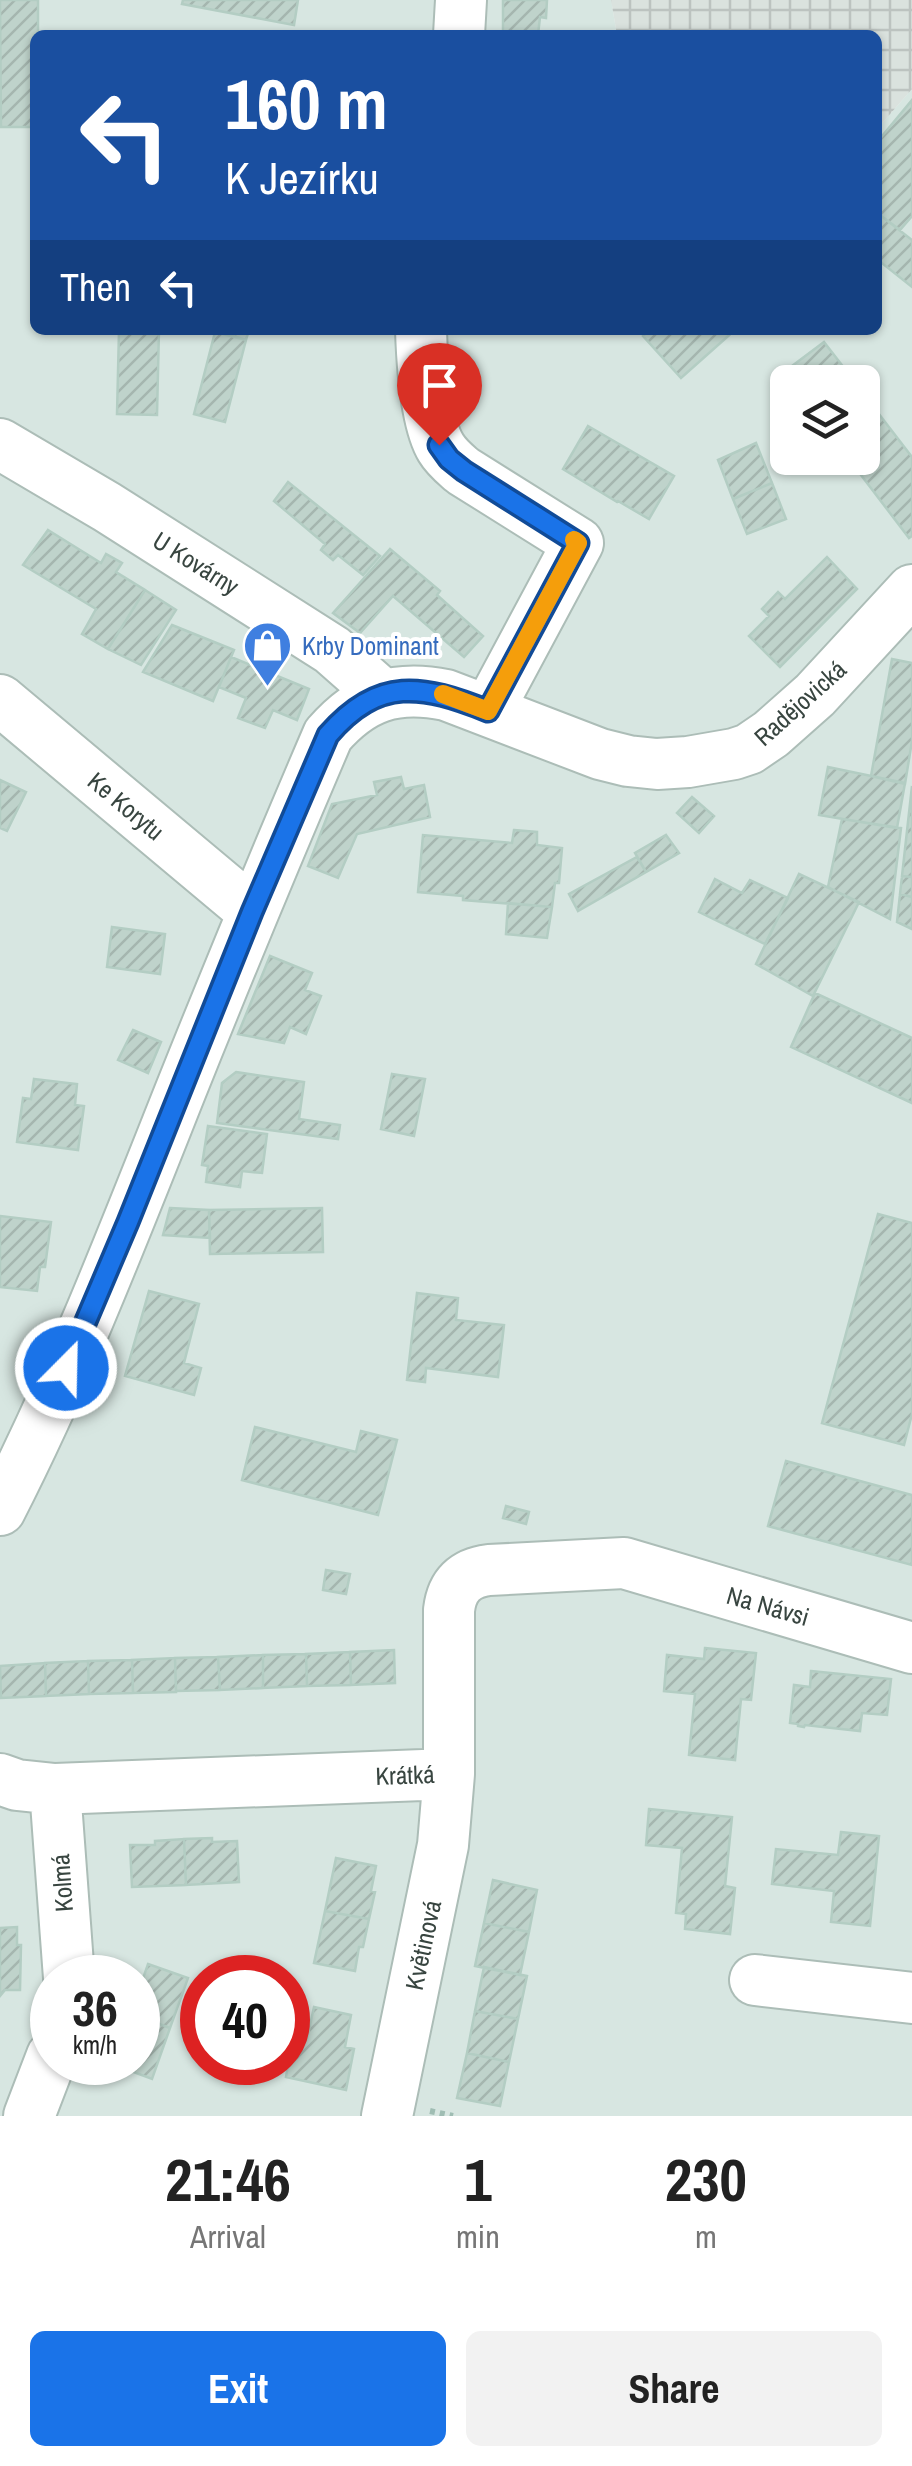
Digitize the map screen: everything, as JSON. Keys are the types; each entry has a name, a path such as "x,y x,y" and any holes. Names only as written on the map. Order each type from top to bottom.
{"street":[{"path":"459,30 461,0"},
{"path":"422,335 422,364 433,432 449,459 578,543 488,711"},
{"name":"U Kovárny","path":"0,444 332,650 383,695"},
{"name":"Radějovická","path":"0,1510 36,1440 121,1240 252,912 328,735 343,718 383,695 425,691 446,695 600,754 628,760 657,764 734,754 771,734 815,695 912,590"},
{"name":"Ke Korytu","path":"0,700 252,912"},
{"name":"Na Návsi","path":"624,1563 912,1648"},
{"name":"Krátká","path":"0,1779 56,1789 449,1774 449,1610 456,1587 476,1572 490,1570 624,1563"},
{"name":"Květinová","path":"387,2116 443,1845 449,1774"},
{"name":"Kolmá","path":"56,1789 67,1955"},
{"path":"755,1980 912,1998"},
{"path":"28,2116 40,2085"}],"shaded area":[{"path":"0,0 611,0 616,30 30,30 30,335 882,335 882,123 912,89 912,2116 0,2116"},
{"path":"611,0 912,0 912,89 882,123 882,30 616,30"}],"building":[{"path":"0,0 38,0 38,30 30,30 30,127 1,127"},
{"path":"183,0 298,0 294,25 182,4"},
{"path":"503,0 547,0 546,18 540,17 539,30 503,30"},
{"path":"912,100 912,216 900,230 882,216 882,136"},
{"path":"882,217 912,240 912,287 882,263"},
{"path":"119,335 159,335 157,415 117,414"},
{"path":"214,335 246,340 225,422 194,414"},
{"path":"644,335 729,335 681,378"},
{"path":"824,342 842,365 793,365"},
{"path":"880,415 912,457 909,538 861,475 880,475"},
{"path":"588,426 674,476 649,519 563,469"},
{"path":"756,443 772,483 733,499 718,460"},
{"path":"288,482 380,556 363,575 338,555 333,560 321,550 325,544 274,501"},
{"path":"772,483 786,519 747,534 733,499"},
{"path":"48,530 101,563 106,554 122,563 116,572 145,590 108,649 82,634 96,609 23,565"},
{"path":"390,549 440,591 437,595 483,636 464,657 393,596 360,633 333,613"},
{"path":"827,557 857,589 780,667 749,636 769,616 762,609 778,592 785,599"},
{"path":"145,590 176,610 141,665 108,649"},
{"path":"172,625 234,650 213,701 143,672"},
{"path":"231,657 309,689 297,720 273,710 265,728 238,718 246,698 219,687"},
{"path":"892,659 912,663 912,741 905,784 871,776"},
{"path":"828,767 905,783 897,828 819,815"},
{"path":"401,777 404,789 424,785 430,817 357,834 338,878 308,866 332,804 377,795 374,782"},
{"path":"0,780 26,792 7,831 0,828"},
{"path":"912,786 912,877 902,876"},
{"path":"692,797 714,816 699,833 677,813"},
{"path":"842,819 901,828 890,919 828,887"},
{"path":"514,830 537,832 537,845 562,848 552,907 418,892 423,835 512,843"},
{"path":"666,835 679,853 646,872 635,853"},
{"path":"637,857 646,872 578,911 569,894"},
{"path":"799,874 859,902 813,996 756,964"},
{"path":"902,876 912,877 912,897 900,894"},
{"path":"715,879 742,893 750,880 788,898 765,944 699,912"},
{"path":"900,894 912,897 912,929 897,922"},
{"path":"508,903 552,907 547,938 506,934"},
{"path":"112,927 165,934 160,974 107,967"},
{"path":"270,956 312,973 305,990 321,996 306,1034 290,1027 284,1043 238,1034"},
{"path":"815,993 912,1038 912,1103 791,1047"},
{"path":"133,1030 161,1042 148,1073 118,1060"},
{"path":"236,1072 304,1082 299,1119 340,1125 338,1139 217,1123 222,1083"},
{"path":"392,1074 425,1079 414,1136 381,1129"},
{"path":"34,1079 77,1084 75,1105 84,1106 78,1150 17,1142 23,1098 31,1099"},
{"path":"208,1126 267,1134 262,1173 242,1171 240,1187 206,1182 208,1166 202,1165"},
{"path":"170,1208 209,1210 210,1238 163,1235"},
{"path":"322,1208 323,1252 210,1254 209,1210"},
{"path":"878,1214 912,1223 912,1414 904,1445 822,1423"},
{"path":"0,1216 51,1222 45,1267 40,1267 37,1291 0,1287"},
{"path":"149,1291 199,1304 184,1363 201,1368 194,1395 125,1376"},
{"path":"417,1293 458,1298 456,1320 504,1325 498,1377 426,1368 425,1382 407,1380"},
{"path":"255,1427 356,1452 361,1431 397,1440 378,1515 242,1480"},
{"path":"786,1461 912,1495 912,1565 768,1526"},
{"path":"506,1506 529,1512 526,1524 503,1518"},
{"path":"326,1570 350,1574 346,1594 323,1590"},
{"path":"705,1648 756,1653 751,1700 741,1699 735,1760 689,1755 695,1694 664,1691 667,1655 704,1659"},
{"path":"394,1650 395,1683 351,1685 350,1652"},
{"path":"350,1652 351,1685 307,1686 306,1654"},
{"path":"306,1654 307,1686 263,1688 263,1655"},
{"path":"263,1655 263,1688 220,1690 218,1657"},
{"path":"218,1657 220,1690 176,1691 175,1658"},
{"path":"175,1658 176,1692 133,1693 132,1660"},
{"path":"132,1660 133,1693 89,1694 88,1661"},
{"path":"88,1661 89,1694 46,1696 45,1663"},
{"path":"45,1663 46,1696 1,1698 0,1666"},
{"path":"811,1671 891,1679 887,1715 862,1713 860,1731 790,1723 794,1685 810,1687"},
{"path":"649,1809 732,1817 725,1886 735,1888 730,1934 685,1929 686,1914 676,1913 682,1848 646,1845"},
{"path":"841,1832 879,1836 870,1926 831,1922 834,1891 772,1884 776,1849 838,1855"},
{"path":"212,1838 212,1842 237,1841 239,1882 186,1885 184,1839"},
{"path":"184,1839 186,1885 132,1887 130,1845"},
{"path":"336,1858 376,1866 369,1919 325,1911"},
{"path":"493,1880 537,1890 529,1932 484,1923"},
{"path":"325,1911 369,1919 355,1971 314,1963"},
{"path":"484,1923 529,1932 520,1975 475,1966"},
{"path":"17,1927 17,1945 21,1945 20,1990 5,1990 0,1996 0,1928"},
{"path":"484,1967 527,1976 518,2019 475,2011"},
{"path":"160,1968 180,1975 180,2000 170,2028 160,2024"},
{"path":"314,2007 351,2015 345,2047 354,2049 346,2090 310,2082 310,2025"},
{"path":"475,2011 518,2019 509,2062 467,2053"},
{"path":"160,2024 170,2028 160,2056"},
{"path":"467,2053 509,2062 500,2106 457,2098"}],"slow traffic":[{"path":"443,694 488,711 578,543 574,540"}],"place":[{"name":"Krby Dominant","path":"267,688"}],"route":[{"path":"66,1368 328,735 362,704 404,690 446,695 488,711 578,543 464,471 439,445"}]}
